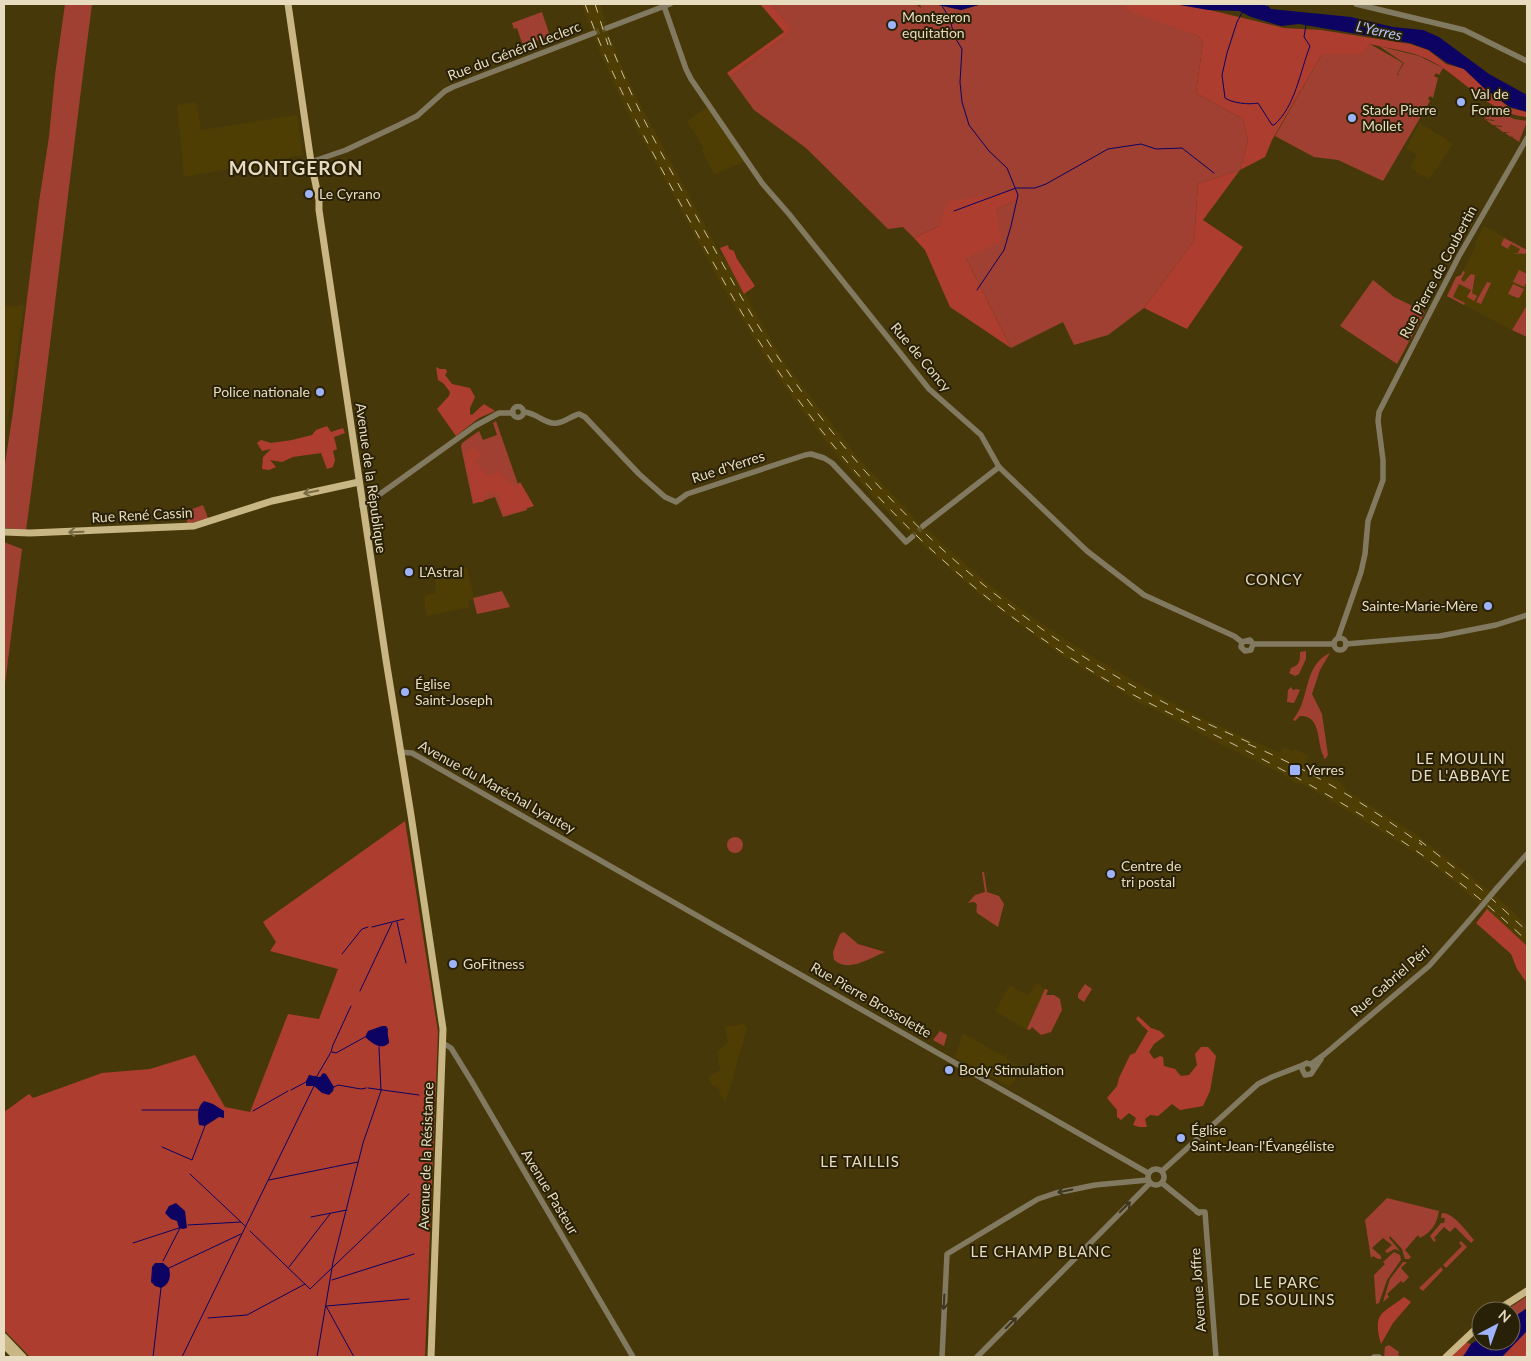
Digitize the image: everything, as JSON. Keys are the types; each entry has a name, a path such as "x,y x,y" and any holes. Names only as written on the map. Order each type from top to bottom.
{"main road":[{"name":"Avenue de la République","path":"288,4 311,162 319,200 320,219 362,506 432,956"},
{"name":"Rue René Cassin","path":"8,533 194,526 272,501 359,482"},
{"name":"Avenue de la Résistance","path":"431,1357 443,1029 432,956"},
{"path":"1512,1301 1527,1291"},
{"path":"1448,1357 1471,1334"},
{"path":"4,1337 24,1357"},
{"path":"4,1345 16,1357"}],"street":[{"path":"1356,4 1464,30 1527,60"},
{"path":"607,28 667,5"},
{"name":"Rue de Concy","path":"667,5 686,69 762,183 929,389 981,435 999,467 1087,551 1144,595 1234,636 1242,642"},
{"name":"Rue du Général Leclerc","path":"311,162 350,148 399,125 416,116 445,91 453,87 594,33"},
{"name":"Rue Pierre de Coubertin","path":"1335,641 1362,572 1368,521 1383,480 1379,412 1483,212 1527,138"},
{"name":"Rue d'Yerres","path":"362,506 475,426 499,413 513,413 514,416 519,418 524,412 533,413 548,423 554,424 580,414 639,474 665,497 676,502 686,494 811,454 824,458 840,469 906,542 912,537"},
{"path":"923,526 999,467"},
{"name":"Rue de Concy","path":"1242,642 1250,640 1254,644 1335,641 1334,648 1340,651 1345,649 1346,644 1440,636 1496,625 1527,615"},
{"path":"1335,641 1343,638 1346,644"},
{"name":"Rue de Concy","path":"1242,642 1241,647 1245,651 1251,650 1254,644"},
{"name":"Avenue du Maréchal Lyautey","path":"400,752 412,752 581,848"},
{"name":"Rue Pierre Brossolette","path":"581,848 1149,1179"},
{"name":"Rue Gabriel Péri","path":"1312,1067 1428,966 1527,854"},
{"name":"Avenue Pasteur","path":"442,1043 451,1048 472,1082 633,1357"},
{"path":"1162,1172 1258,1084 1307,1063 1312,1067 1313,1072 1309,1075 1303,1073 1282,1074"},
{"path":"1303,1065 1303,1073"},
{"path":"977,1357 1149,1179 1154,1169 1162,1172"},
{"path":"942,1357 946,1254 1038,1199 1056,1193 1095,1185 1149,1179 1157,1185 1164,1178 1162,1172"},
{"path":"1162,1182 1205,1220"},
{"name":"Avenue Joffre","path":"1197,1212 1205,1212 1216,1357"},
{"path":"1374,1357 1379,1357"}],"shaded area":[{"path":"65,4 92,4 26,530 4,528 4,470"},
{"path":"581,4 601,4 606,26 620,63 641,106 721,255 727,261 790,370 859,459 920,524 992,587 1039,622 1096,659 1206,720 1280,753 1283,747 1291,751 1295,749 1309,756 1306,763 1310,766 1335,781 1337,780 1345,787 1344,789 1414,833 1490,891 1527,925 1527,946 1456,883 1414,852 1366,822 1310,788 1298,782 1297,784 1282,774 1218,743 1147,705 1146,707 1058,653 980,595 910,534 839,458 796,403 770,365 725,291 625,107 602,57"},
{"path":"760,4 771,4 792,30 730,77 727,73 784,32"},
{"path":"771,4 915,4 921,8 920,4 934,4 961,10 982,4 1122,4 1197,35 1203,42 1196,93 1243,119 1248,140 1240,170 1198,184 1194,241 1144,308 1108,335 1074,345 1063,322 1011,348 966,258 996,209 1017,200 939,226 914,238 903,227 888,229 806,148 754,110 730,77 791,30"},
{"path":"1122,4 1185,4 1284,28 1321,30 1410,44 1428,50 1446,64 1464,69 1485,89 1510,108 1527,112 1527,117 1501,110 1489,103 1444,69 1426,58 1370,44 1361,54 1322,54 1272,140 1265,157 1240,170 1248,140 1243,119 1196,93 1203,42 1197,35 1131,12"},
{"path":"542,12 550,36 523,46 517,28 514,29 512,23"},
{"name":"Stade Pierre Mollet","path":"1370,44 1403,63 1397,74 1399,76 1398,73 1404,63 1379,46 1419,56 1443,68 1439,75 1436,73 1434,76 1438,78 1433,98 1430,96 1428,99 1430,101 1383,181 1338,160 1314,157 1275,136 1322,54 1361,53"},
{"path":"196,102 201,130 297,115 303,155 184,177 177,105"},
{"path":"707,107 744,160 744,162 714,174 702,150 704,148 687,121"},
{"path":"1494,109 1514,119 1527,121 1519,142 1512,137 1515,135 1511,137 1505,133 1510,132 1503,132 1495,126 1502,126 1493,125 1486,120 1494,120 1484,119"},
{"path":"1420,123 1453,144 1429,179 1410,168 1417,155 1406,148"},
{"path":"1240,170 1203,220 1243,247 1187,329 1144,308 1194,241 1198,184"},
{"path":"1015,191 1017,200 996,209 1001,241 966,258 1011,348 950,307 925,250 914,238 939,226 949,201"},
{"path":"1484,226 1527,250 1527,305 1512,330 1447,296 1456,277 1461,275"},
{"path":"1504,238 1527,250 1525,254 1517,253 1520,249 1511,244 1508,248 1510,250 1501,245"},
{"path":"728,245 729,249 734,251 737,259 755,286 744,294 720,248"},
{"path":"1519,270 1527,274 1527,281 1524,287 1513,282"},
{"path":"1463,271 1465,272 1461,280 1464,282 1471,274 1475,275 1472,293 1477,296 1474,301 1467,297 1471,290 1459,284 1453,297 1465,303 1464,305 1447,296 1456,277 1461,275"},
{"path":"1373,280 1394,297 1425,312 1397,364 1340,326"},
{"path":"1487,282 1491,283 1481,304 1476,302"},
{"path":"1513,284 1524,289 1518,298 1508,294"},
{"path":"24,305 4,445 4,307"},
{"path":"1527,305 1527,337 1512,330"},
{"path":"436,367 446,369 445,375 452,384 470,388 475,397 470,408 470,414 472,415 484,404 495,411 479,418 456,436 437,409 449,396 450,392 438,380"},
{"path":"496,421 527,510 503,517 495,497 473,504 461,447 462,443 479,431 483,440 497,435 493,423"},
{"path":"327,426 331,432 343,428 345,433 334,437 337,449 333,451 335,460 333,467 327,469 321,453 293,457 282,462 270,460 276,467 269,470 262,469 263,457 271,449 262,451 257,443 261,440 271,443 292,440 312,435 316,430"},
{"path":"474,447 482,455 474,461 487,476 499,472 515,487 520,482 534,506 514,512 502,513 500,494 493,495 488,491 483,502 474,502 465,454"},
{"path":"203,505 208,518 188,524 184,512"},
{"path":"4,542 22,549 4,692"},
{"path":"467,567 474,599 468,601 469,607 427,616 425,596 436,593 434,573"},
{"path":"502,591 510,607 477,614 473,598"},
{"path":"1306,651 1306,659 1299,674 1295,676 1289,673 1291,668 1299,662 1300,652"},
{"path":"1330,653 1320,670 1312,694 1322,714 1328,755 1323,759 1317,731 1312,720 1300,716 1295,721 1293,720 1301,706 1313,669 1323,657"},
{"path":"1291,687 1293,690 1300,690 1294,703 1287,702 1288,690"},
{"path":"405,821 438,1032 425,1357 30,1357 4,1330 4,1112 29,1094 33,1098 102,1073 150,1069 195,1055 225,1107 250,1112 288,1014 319,1019 338,969 270,951 276,942 263,922"},
{"path":"735,837 743,845 735,853 727,845"},
{"path":"982,872 984,872 987,892 999,896 1004,904 998,927 977,913 976,903 968,903 975,895 985,892"},
{"path":"1487,909 1527,946 1527,983 1517,969 1511,954 1476,923"},
{"path":"844,932 858,944 885,952 852,965 840,964 834,960 833,952 840,934"},
{"path":"1037,983 1045,989 1027,1030 995,1011 1010,985 1028,996"},
{"path":"1085,984 1092,989 1084,1002 1078,998 1078,994"},
{"path":"1045,989 1048,990 1046,995 1054,995 1060,999 1062,1010 1051,1032 1041,1035 1032,1027 1030,1030 1027,1029"},
{"path":"1138,1016 1151,1028 1160,1031 1165,1036 1154,1044 1149,1052 1154,1059 1160,1056 1163,1057 1164,1066 1175,1069 1181,1076 1189,1075 1197,1065 1195,1054 1201,1047 1208,1047 1216,1056 1210,1091 1203,1106 1180,1110 1172,1104 1158,1116 1150,1115 1145,1119 1147,1127 1133,1125 1136,1118 1129,1113 1121,1120 1117,1117 1117,1110 1107,1098 1117,1086 1130,1055 1135,1053 1148,1031 1136,1019"},
{"path":"744,1024 747,1028 725,1102 719,1089 716,1086 714,1087 708,1078 720,1070 717,1052 728,1042 725,1027"},
{"path":"940,1031 947,1035 944,1046 933,1040"},
{"path":"963,1033 1004,1057 1006,1054 1008,1055 1006,1059 1022,1069 1010,1087 955,1057"},
{"path":"1217,1126 1230,1140 1212,1155 1200,1141"},
{"path":"1387,1198 1439,1211 1431,1230 1420,1238 1418,1235 1405,1250 1411,1257 1409,1259 1405,1259 1402,1249 1390,1236 1389,1238 1400,1251 1395,1249 1387,1253 1385,1251 1392,1245 1383,1238 1372,1248 1381,1256 1381,1259 1373,1256 1371,1258 1365,1220"},
{"path":"1442,1213 1455,1219 1474,1240 1471,1243 1455,1227 1450,1232 1444,1227 1434,1238 1436,1240 1434,1242 1430,1236 1441,1223 1444,1223 1445,1218 1441,1218"},
{"path":"1461,1241 1467,1247 1446,1268 1443,1265 1462,1246 1459,1243"},
{"path":"1394,1252 1400,1255 1401,1260 1387,1280 1379,1303 1376,1304 1374,1275 1385,1264 1383,1262"},
{"path":"1403,1262 1407,1262 1401,1268 1409,1277 1403,1283 1401,1281 1387,1294 1389,1297 1383,1302 1390,1279"},
{"path":"1441,1267 1443,1270 1423,1291 1419,1288"},
{"path":"1527,1296 1527,1308 1521,1312 1521,1301"},
{"path":"1404,1297 1411,1302 1393,1323 1381,1344 1378,1325 1381,1314"},
{"path":"1527,1330 1526,1357 1498,1357 1503,1351 1521,1351 1521,1334"},
{"path":"1465,1342 1471,1344 1471,1349 1461,1357 1450,1357"},
{"path":"1389,1345 1399,1352 1398,1355 1401,1357 1384,1357 1385,1347"}],"water":[{"path":"934,4 982,4 961,10"},
{"name":"L'Yerres","path":"1174,4 1259,4 1268,6 1271,9 1351,17 1393,27 1423,30 1439,37 1489,74 1527,95 1527,112 1510,107 1485,89 1464,69 1447,63 1429,50 1410,43 1299,24 1281,26 1251,17 1239,11 1208,10"},
{"path":"386,1026 388,1029 389,1043 386,1045 374,1044 365,1037 368,1031"},
{"path":"323,1073 326,1074 334,1087 329,1095 322,1093 314,1086 306,1086 309,1075 320,1077"},
{"path":"204,1101 224,1111 224,1118 219,1117 205,1126 199,1125 199,1109"},
{"path":"176,1203 185,1211 187,1228 179,1228 177,1221 171,1219 165,1213 169,1206"},
{"path":"155,1263 163,1263 169,1268 169,1280 161,1288 151,1282 152,1267"},
{"path":"1527,1308 1527,1331 1521,1337 1521,1312"},
{"path":"1471,1344 1471,1351 1508,1351 1502,1357 1463,1357"}],"waterway":[{"path":"941,4 950,19 954,36 962,49 960,82 962,102 969,125 989,151 1007,168 1018,195 1004,250 977,290"},
{"path":"1243,11 1237,22 1222,75 1225,98 1241,103 1258,103 1272,125 1281,118 1287,109 1296,88 1310,46 1304,37 1306,25"},
{"path":"954,211 1016,188 1035,188 1046,184 1108,149 1141,144 1156,149 1182,148 1214,173"},
{"path":"372,927 404,919"},
{"path":"397,922 406,963"},
{"path":"360,991 392,923"},
{"path":"342,954 362,929 368,927"},
{"path":"317,1076 331,1052 351,1006"},
{"path":"332,1052 336,1053 365,1037"},
{"path":"317,1357 333,1262 363,1143 381,1091 379,1047"},
{"path":"291,1090 306,1082"},
{"path":"334,1087 338,1085 361,1089 366,1088"},
{"path":"182,1357 314,1086"},
{"path":"368,1088 419,1095"},
{"path":"253,1111 288,1091"},
{"path":"142,1110 198,1110"},
{"path":"162,1147 192,1160 205,1126"},
{"path":"269,1180 358,1162"},
{"path":"190,1174 241,1222"},
{"path":"250,1231 310,1289 409,1194"},
{"path":"311,1217 347,1210"},
{"path":"289,1267 330,1214"},
{"path":"188,1225 241,1222 246,1227"},
{"path":"133,1243 179,1228"},
{"path":"163,1261 180,1228"},
{"path":"169,1268 241,1234"},
{"path":"332,1280 414,1254"},
{"path":"208,1318 247,1315 305,1284"},
{"path":"153,1357 161,1288"},
{"path":"354,1357 326,1306 409,1299"}],"tunnel":[{"path":"594,33 607,28"},
{"path":"912,537 923,526"}],"railway":[{"path":"585,4 619,85 645,137 686,214 750,326 777,370 824,434 894,514 932,551 973,586 1014,619 1058,649 1122,689 1298,778 1368,819 1434,863 1497,913 1527,941"},
{"path":"595,4 608,45"},
{"path":"608,37 629,88 653,137 764,336 820,416 857,462 896,505 982,584 1076,652 1142,691 1255,745"},
{"path":"1248,744 1294,765 1338,789 1422,845"},
{"path":"1419,840 1480,888 1527,931"}],"place":[{"name":"Montgeron equitation","path":"892,25"},
{"name":"Val de Forme","path":"1461,102"},
{"name":"Stade Pierre Mollet","path":"1352,118"},
{"name":"Le Cyrano","path":"309,194"},
{"name":"Police nationale","path":"320,392"},
{"name":"L'Astral","path":"409,572"},
{"name":"Sainte-Marie-Mère","path":"1488,606"},
{"name":"Église Saint-Joseph","path":"405,692"},
{"name":"Yerres","path":"1295,770"},
{"name":"Centre de tri postal","path":"1111,874"},
{"name":"GoFitness","path":"453,964"},
{"name":"Body Stimulation","path":"949,1070"},
{"name":"Église Saint-Jean-l'Évangéliste","path":"1181,1138"}],"district":[{"name":"MONTGERON","path":"296,168"},
{"name":"CONCY","path":"1274,580"},
{"name":"LE MOULIN DE L'ABBAYE","path":"1461,768"},
{"name":"LE TAILLIS","path":"860,1162"},
{"name":"LE CHAMP BLANC","path":"1041,1252"},
{"name":"LE PARC DE SOULINS","path":"1287,1292"}]}
